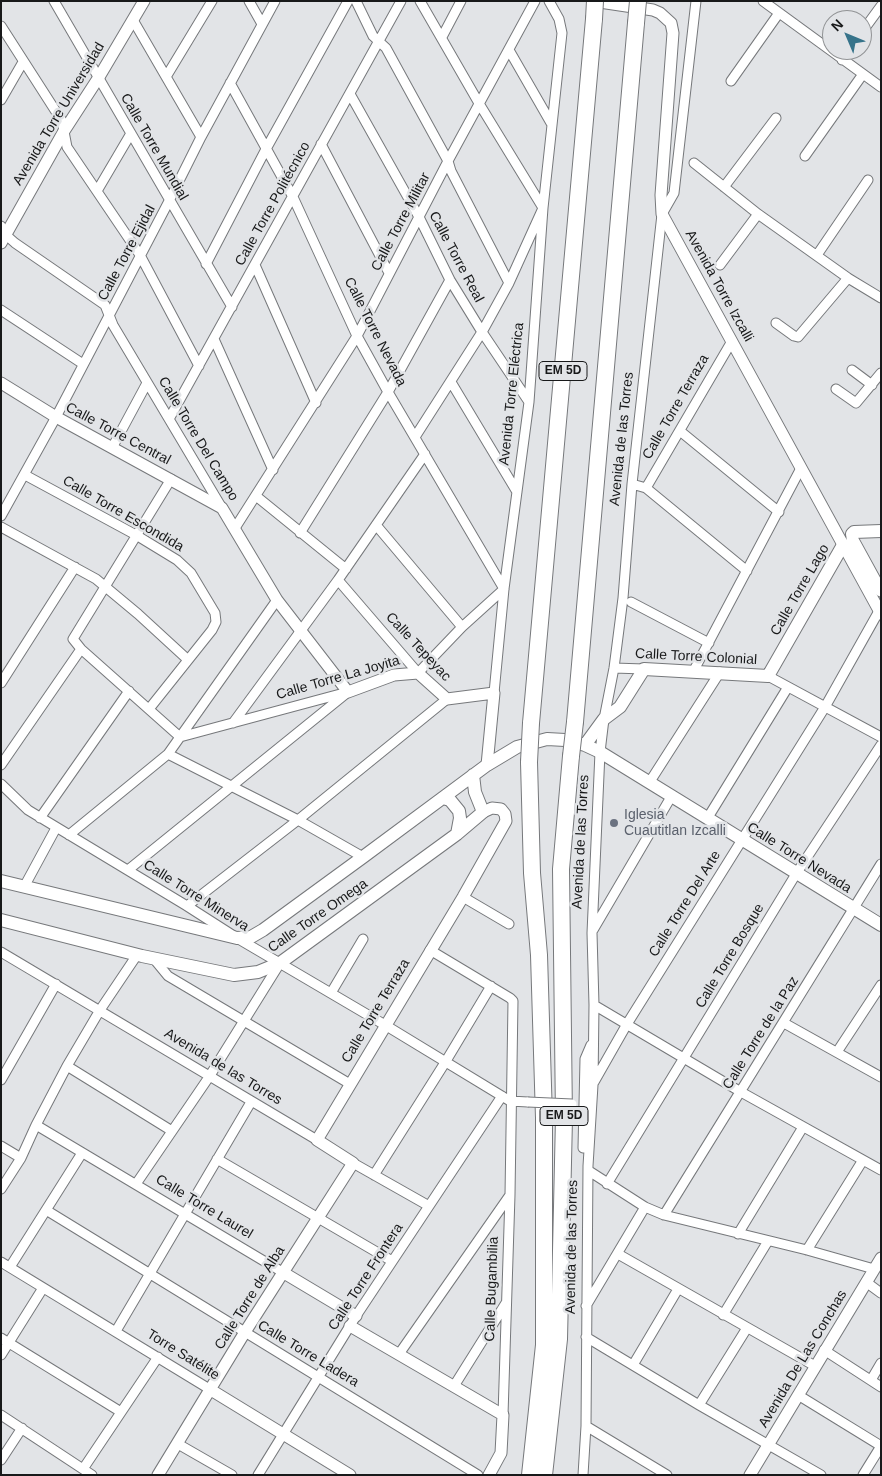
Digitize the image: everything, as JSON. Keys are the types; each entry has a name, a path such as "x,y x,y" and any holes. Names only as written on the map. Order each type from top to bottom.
{"highway":[{"name":"EM 5D","path":"530,1475 544,1345 544,1118 539,955 532,873 529,762 594,19 594,1"},
{"name":"EM 5D","path":"544,1475 560,1339 564,1118 561,869 638,1"}],"main road":[{"path":"852,534 854,532 881,531"},
{"name":"Calle Torre Lago","path":"768,676 843,545"},
{"path":"585,745 604,719 620,707 644,669"},
{"name":"Calle Torre Colonial","path":"644,669 768,676"},
{"name":"Calle Torre Nevada","path":"487,765 517,747 547,739 565,740 585,745 600,752 881,925"},
{"name":"Calle Torre Omega","path":"1,881 237,938 251,937 487,765"},
{"path":"473,775 474,792 484,812"},
{"path":"443,798 450,800 459,811 460,818 457,834"},
{"name":"Calle Torre Omega","path":"1,920 154,959 234,975 258,972 280,963 457,834 484,812"}],"street":[{"name":"Calle Torre Mundial","path":"54,1 130,135 232,307"},
{"path":"166,77 212,1"},
{"path":"249,1 262,24"},
{"name":"Calle Torre Ejidal","path":"1,516 56,417 201,137 275,1"},
{"path":"206,264 266,149 348,1"},
{"path":"356,1 373,36 386,48 448,161 451,171 509,283"},
{"name":"Calle Torre Politécnico","path":"169,419 401,1"},
{"path":"416,437 482,332 509,283 543,208 480,105 420,1"},
{"path":"442,37 461,1"},
{"name":"Calle Torre Militar","path":"235,528 357,336 418,217 535,1"},
{"name":"Avenida Torre Eléctrica","path":"487,765 504,589 529,402 543,208 562,26 549,1"},
{"name":"Avenida Torre Izcalli","path":"594,1 653,10 660,13 671,23 673,33 661,195 662,214 880,612"},
{"path":"662,214 674,193 696,1"},
{"path":"763,1 775,7 822,44"},
{"name":"Avenida Torre Universidad","path":"3,235 64,131 99,78 142,3"},
{"path":"872,18 881,6"},
{"path":"731,81 775,7"},
{"path":"133,20 201,137"},
{"path":"1,26 62,121 67,147 140,255 199,366"},
{"path":"509,50 551,123"},
{"path":"842,60 881,87"},
{"path":"1,100 24,62"},
{"path":"805,156 863,74"},
{"name":"Calle Torre Nevada","path":"230,83 293,197 357,336 504,589"},
{"name":"Calle Torre Real","path":"350,94 418,217 450,280 529,402"},
{"path":"724,187 776,118"},
{"path":"97,191 130,135"},
{"path":"322,144 390,273"},
{"path":"694,163 758,214 848,278 881,298"},
{"path":"817,255 868,180"},
{"name":"Avenida de las Torres","path":"583,1475 586,1426 589,1169 593,1085 594,1005 592,932 600,752 623,598 632,484 662,214"},
{"path":"720,264 758,214"},
{"name":"Calle Torre Del Campo","path":"3,235 104,305 113,325 276,600 348,692"},
{"path":"255,265 316,403"},
{"path":"776,323 798,337 848,278"},
{"path":"300,532 388,392 450,280"},
{"path":"1,310 83,364"},
{"path":"214,339 272,470"},
{"name":"Calle Torre Terraza","path":"646,488 732,341"},
{"path":"852,370 872,384"},
{"path":"836,389 856,403 881,373"},
{"path":"451,382 517,492"},
{"name":"Calle Torre Central","path":"1,383 56,417 222,508"},
{"path":"112,448 147,383"},
{"path":"680,430 779,512"},
{"path":"233,723 346,569 425,454"},
{"path":"693,672 801,468"},
{"name":"Calle Torre Escondida","path":"25,475 136,535 177,560 191,573 215,614 216,622 212,630 149,709"},
{"path":"171,479 73,639 81,649 180,737"},
{"path":"632,484 646,488 747,571"},
{"path":"256,496 346,569"},
{"path":"376,525 462,626"},
{"path":"1,527 75,567 105,586 187,659"},
{"path":"852,534 852,538 879,586"},
{"path":"1,683 75,567"},
{"name":"Calle Tepeyac","path":"338,580 418,673 446,699 494,693"},
{"name":"Calle Torre La Joyita","path":"180,737 348,692 394,675 418,673 462,626 504,589"},
{"path":"69,835 168,754 276,600"},
{"path":"631,602 709,643"},
{"name":"Calle Torre Del Arte","path":"593,1085 627,1024 825,707 880,612"},
{"path":"1,765 81,649"},
{"name":"Calle Torre Colonial","path":"614,668 644,669"},
{"path":"649,783 720,672"},
{"name":"Calle Torre Colonial","path":"768,676 881,738"},
{"path":"707,819 788,687"},
{"path":"40,818 129,691"},
{"path":"128,870 348,692"},
{"path":"187,906 298,820 446,699"},
{"name":"Calle Torre Bosque","path":"607,1184 796,874 881,745"},
{"path":"168,754 298,820 363,857"},
{"name":"Calle Torre Minerva","path":"1,785 28,810 56,828 510,1101"},
{"path":"592,932 671,797"},
{"name":"Calle Torre Terraza","path":"317,1140 463,897 506,821 505,814 501,809 492,808 484,812"},
{"path":"24,887 56,828"},
{"name":"Calle Torre de la Paz","path":"664,1215 881,864"},
{"path":"463,897 510,924"},
{"path":"331,993 363,940"},
{"path":"430,950 513,1001 510,1101 585,1104"},
{"name":"Avenida de las Torres","path":"1,952 353,1163 429,1206"},
{"path":"1,1189 21,1158 67,1066 100,1010 137,955"},
{"path":"154,959 168,976 350,1084"},
{"path":"136,1184 210,1076 280,963"},
{"path":"1,1080 56,984"},
{"path":"837,1052 881,985"},
{"path":"374,1175 491,986"},
{"path":"594,1005 741,1092 881,1170"},
{"path":"784,1023 879,1073"},
{"path":"593,1037 585,1059 583,1152 589,1169 607,1184 645,1207 664,1215 807,1250 874,1269"},
{"path":"67,1066 172,1131"},
{"name":"Calle Torre Frontera","path":"258,1475 353,1321 502,1096"},
{"name":"Calle Bugambilia","path":"489,1475 501,1453 510,1195 510,1101"},
{"path":"116,1331 251,1102"},
{"name":"Calle Torre Laurel","path":"36,1125 284,1273 399,1354 503,1415"},
{"path":"738,1234 803,1127"},
{"path":"1,1146 21,1158"},
{"path":"10,1267 82,1153"},
{"path":"217,1159 392,1261"},
{"path":"807,1250 863,1160"},
{"name":"Calle Torre de Alba","path":"158,1475 245,1332 353,1163"},
{"path":"399,1354 510,1195"},
{"path":"586,1306 645,1207"},
{"name":"Calle Torre Ladera","path":"46,1210 478,1475"},
{"path":"723,1315 768,1241"},
{"path":"618,1254 678,1290 815,1366"},
{"name":"Avenida De Las Conchas","path":"750,1475 881,1258"},
{"name":"Torre Satélite","path":"1,1262 350,1475"},
{"path":"866,1282 881,1292"},
{"path":"1,1355 5,1340 43,1288"},
{"path":"633,1365 678,1290"},
{"path":"454,1386 507,1302"},
{"path":"699,1405 747,1328"},
{"path":"586,1337 821,1475"},
{"path":"5,1340 121,1412"},
{"path":"824,1350 881,1387"},
{"path":"83,1469 158,1357"},
{"path":"871,1380 881,1363"},
{"path":"798,1395 881,1446 863,1475"},
{"path":"1,1415 92,1475"},
{"path":"586,1426 667,1475"},
{"path":"1,1460 22,1428"},
{"path":"178,1444 232,1475"}],"place":[{"name":"Iglesia Cuautitlan Izcalli","path":"614,823"}]}
